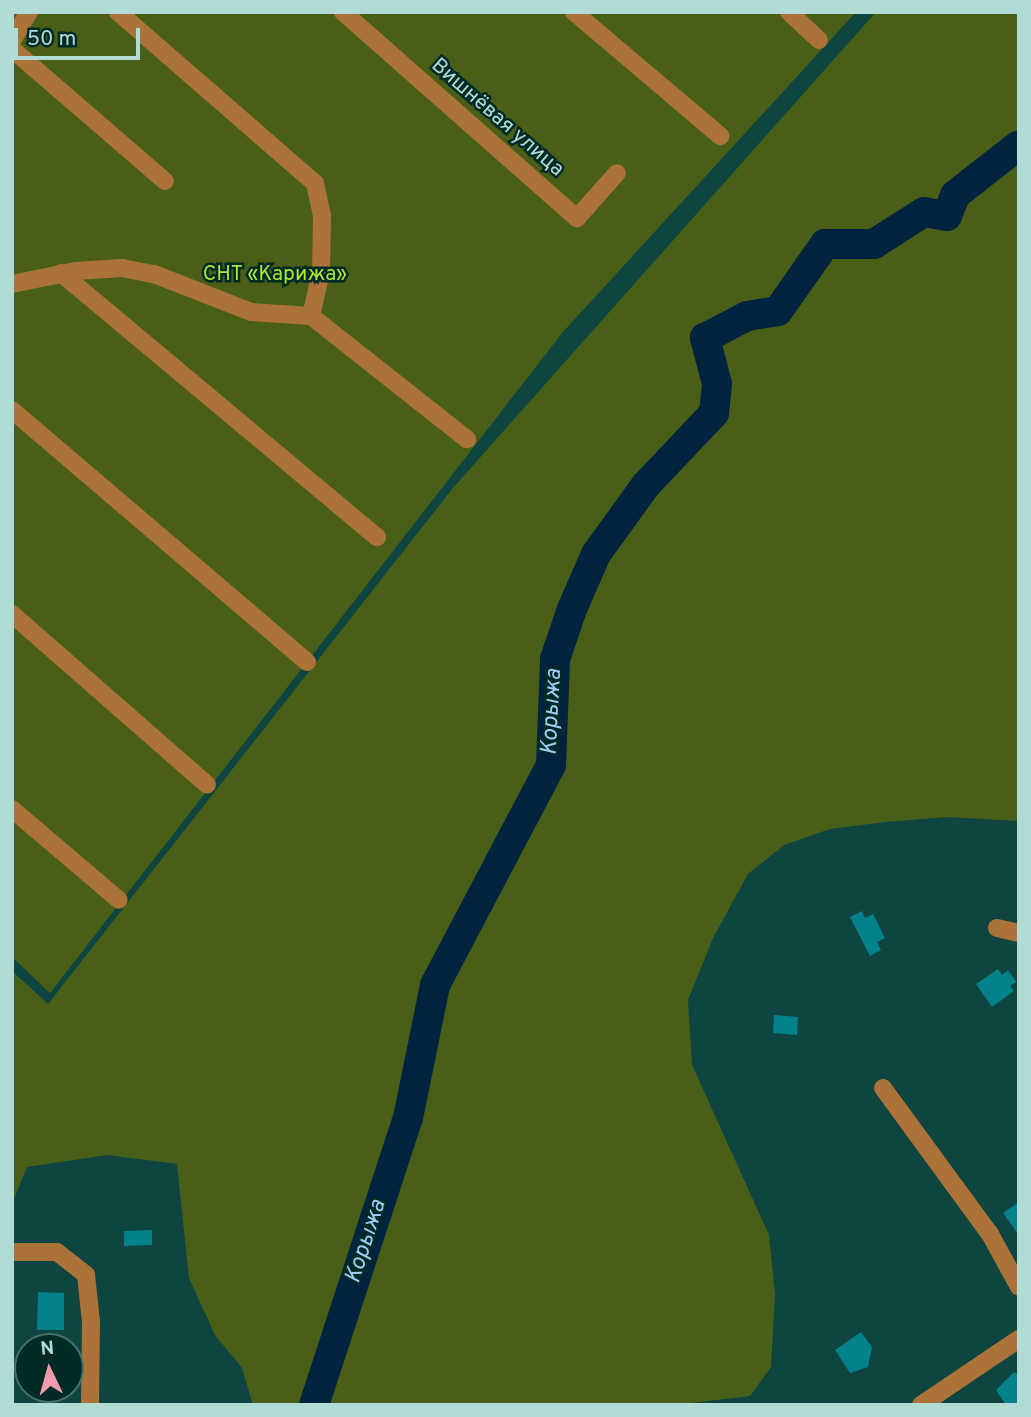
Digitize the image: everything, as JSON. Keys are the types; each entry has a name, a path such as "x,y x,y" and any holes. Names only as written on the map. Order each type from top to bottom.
{"street":[{"path":"12,41 29,12"},
{"path":"118,12 315,183 322,217 321,272 311,316"},
{"name":"Вишнёвая улица","path":"343,12 577,218 617,173"},
{"path":"574,12 720,136"},
{"path":"789,12 819,40"},
{"path":"12,49 165,181"},
{"path":"12,284 61,274 122,268 154,274 251,312 311,316 467,439"},
{"path":"61,274 377,537"},
{"path":"12,410 307,662"},
{"path":"12,614 207,785"},
{"path":"12,809 119,900"},
{"path":"997,928 1019,933"},
{"path":"883,1088 990,1234 1019,1287"},
{"path":"12,1252 57,1252 86,1275 92,1322 90,1405"},
{"path":"921,1405 1019,1339"}],"green space":[{"name":"СНТ «Карижа»","path":"12,12 856,12 563,332 50,993 12,957"},
{"path":"876,12 1019,12 1019,821 948,817 886,822 830,829 784,845 748,874 713,938 688,1000 692,1065 769,1235 775,1294 771,1367 750,1396 674,1405 253,1405 242,1368 215,1335 189,1278 177,1164 107,1155 27,1167 12,1204 12,971 48,1004 453,488"}],"building":[{"path":"862,911 865,918 873,914 885,938 877,942 881,950 870,956 850,917"},
{"path":"998,969 1002,975 1008,970 1016,982 1010,986 1014,991 992,1007 976,984"},
{"path":"774,1015 798,1017 797,1035 773,1033"},
{"path":"1019,1202 1019,1235 1003,1213"},
{"path":"152,1230 152,1245 124,1246 124,1231"},
{"path":"38,1292 64,1293 64,1330 37,1330"},
{"path":"861,1332 872,1347 868,1367 850,1373 835,1350"},
{"path":"1014,1372 1019,1375 1019,1405 1006,1405 996,1390"}],"waterway":[{"name":"Корыжа","path":"314,1405 408,1118 435,985 551,765 555,659 572,609 596,554 646,485 714,413 717,384 705,338 747,316 778,311 825,244 874,244 924,212 947,216 955,195 1019,145"}]}
